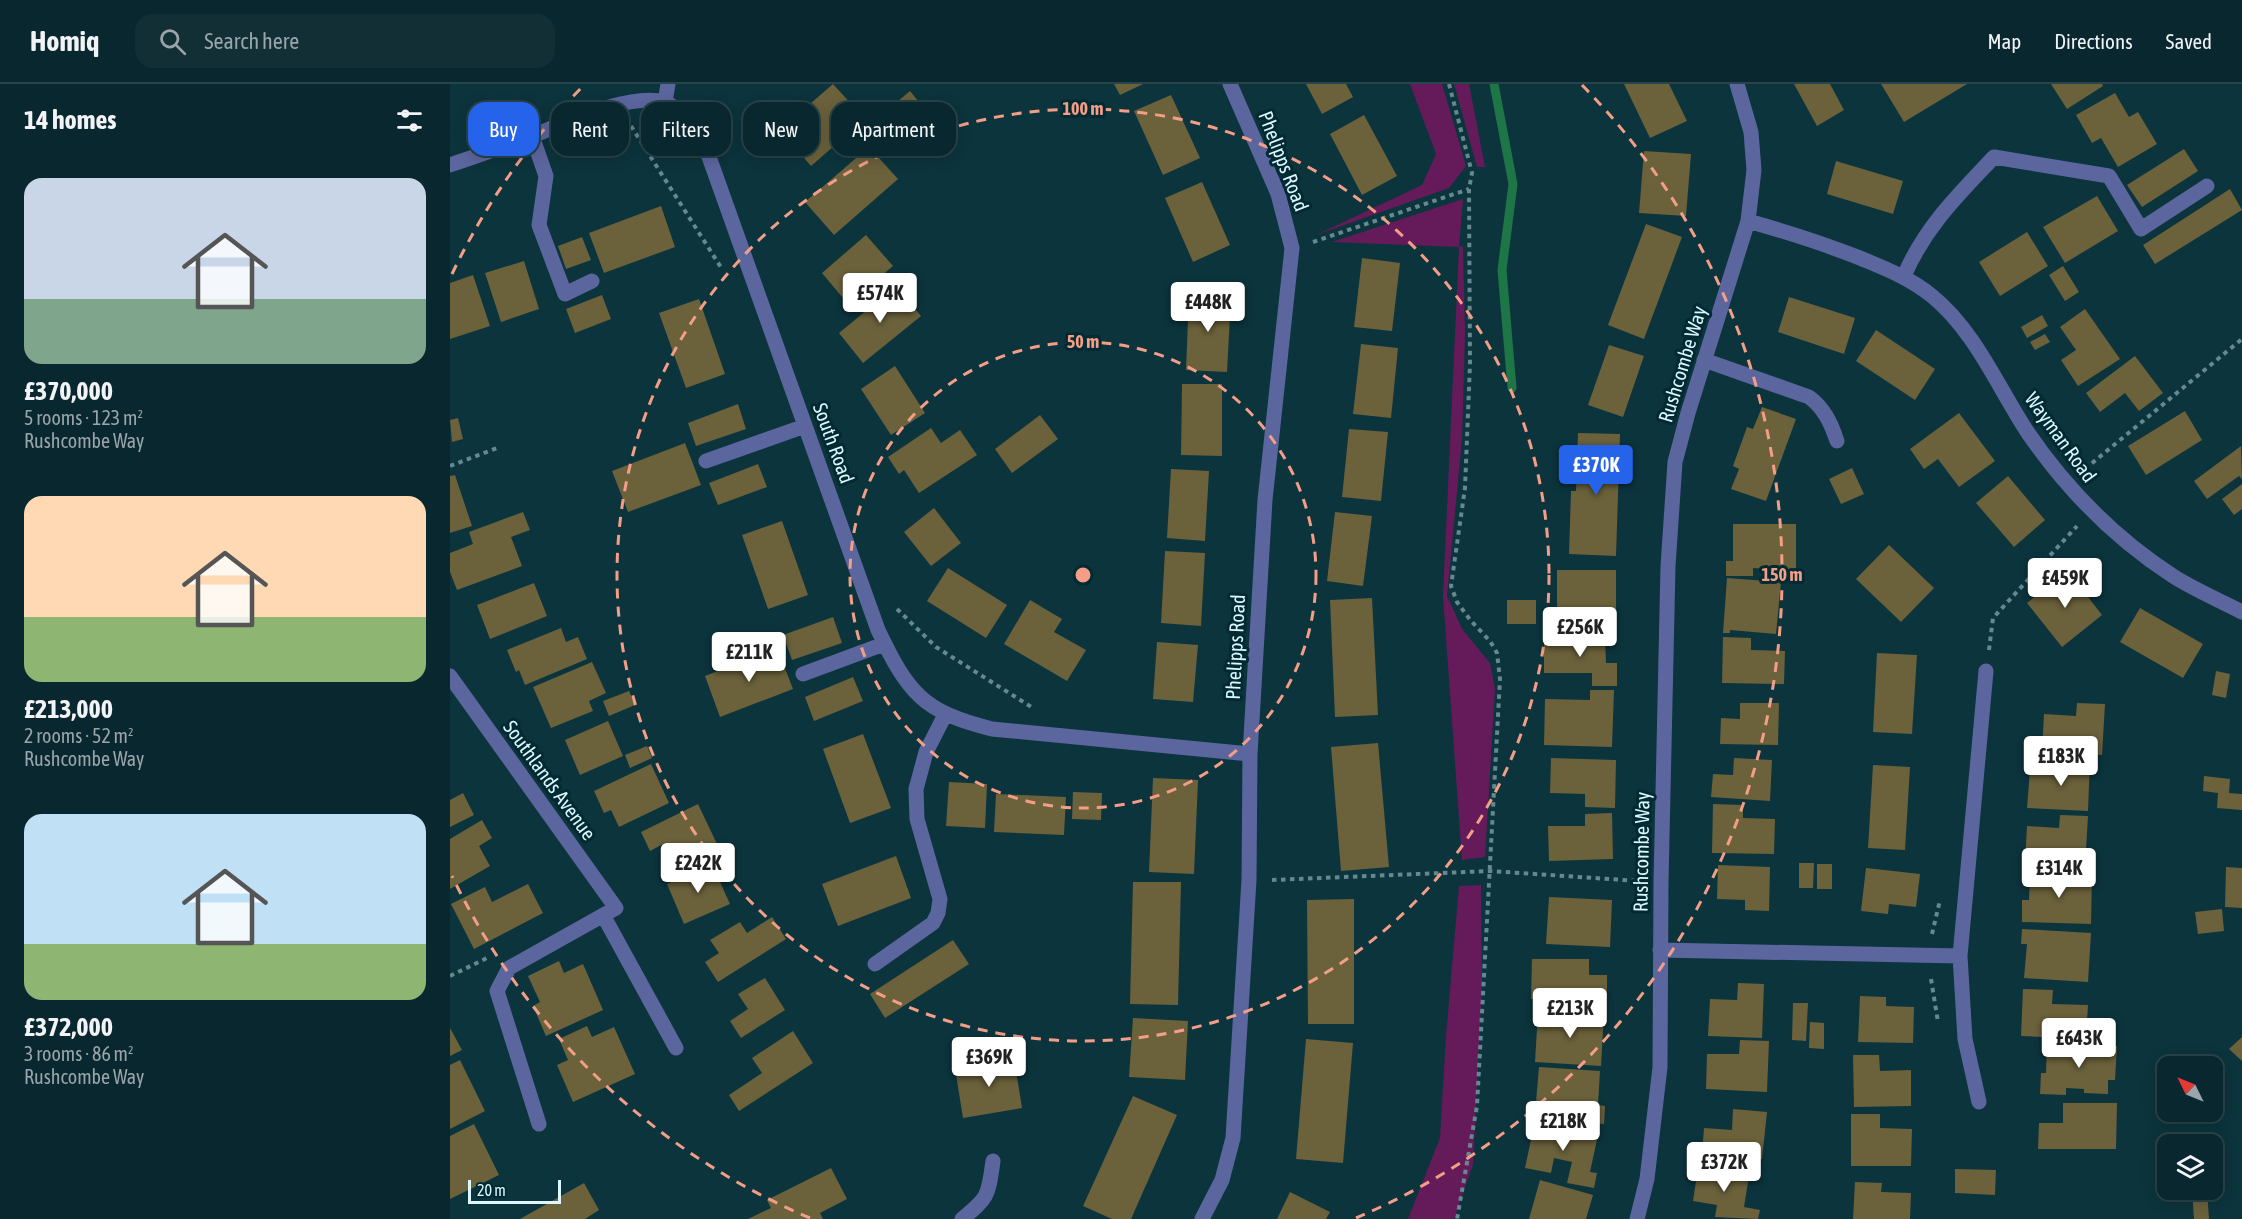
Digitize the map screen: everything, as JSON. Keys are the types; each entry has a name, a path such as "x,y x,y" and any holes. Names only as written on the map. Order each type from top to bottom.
{"street":[{"path":"629,103 665,102 668,84"},
{"name":"Phelipps Road","path":"1202,1219 1222,1180 1233,1138 1249,880 1250,754 1265,500 1292,248 1278,194 1230,84"},
{"name":"Rushcombe Way","path":"1637,1219 1647,1179 1660,1067 1661,883 1668,567 1675,462 1704,360 1748,221 1754,170 1752,132 1737,84"},
{"path":"450,165 475,156"},
{"path":"539,156 546,176 539,225 565,294 592,281"},
{"name":"South Road","path":"709,156 884,644 896,668 913,692 945,715 992,729 1250,754"},
{"path":"1904,276 1914,251 1931,226 1994,157 2109,176 2140,229 2207,186"},
{"name":"Wayman Road","path":"1748,221 1810,238 1904,276 1933,297 1950,313 2026,429 2067,485 2117,535 2149,560 2176,578 2242,612"},
{"path":"1704,360 1809,397 1821,406 1833,427 1837,441"},
{"path":"706,461 805,426"},
{"path":"803,674 884,644"},
{"path":"1979,1102 1965,1039 1960,956 1986,671"},
{"name":"Southlands Avenue","path":"450,676 609,911 676,1048"},
{"path":"875,964 933,923 939,913 940,899 917,819 916,789 926,752 945,715"},
{"path":"539,1124 497,991 509,968 609,911"},
{"path":"1660,950 1960,956"},
{"path":"962,1219 983,1202 989,1193 993,1161"}],"path":[{"path":"1449,84 1472,173 1469,189 1470,364 1465,477 1451,586 1457,602 1490,641 1497,653 1500,679 1487,954 1477,1106 1456,1219"},
{"path":"629,122 728,278 756,287"},
{"path":"1292,248 1469,189"},
{"path":"2067,485 2242,339"},
{"path":"450,466 497,448"},
{"path":"1986,671 1993,618 2092,510"},
{"path":"893,606 936,647 1042,713"},
{"path":"1249,880 1490,871 1661,883"}],"shaded area":[{"path":"1410,84 1442,84 1466,166 1449,188 1316,235 1422,185 1436,154"},
{"path":"1454,84 1469,84 1485,167 1477,167"},
{"path":"1463,199 1459,246 1463,247 1465,333 1462,439 1447,596 1462,629 1490,663 1495,689 1485,857 1462,860 1443,596 1459,247 1332,242"},
{"path":"1481,885 1482,985 1473,1164 1454,1219 1408,1219 1440,1138 1459,886"}],"building":[{"path":"833,84 849,102 831,102 831,149 811,166 802,156 819,156 819,102 812,102"},
{"path":"1114,84 1143,84 1120,95"},
{"path":"1306,84 1346,84 1353,97 1322,114"},
{"path":"1624,84 1669,84 1687,121 1650,138"},
{"path":"1794,84 1830,84 1844,110 1817,126"},
{"path":"1881,84 1967,84 1904,122"},
{"path":"2051,84 2102,84 2103,86 2067,109"},
{"path":"910,91 919,102 897,102"},
{"path":"2115,93 2129,117 2138,112 2157,144 2118,167 2101,138 2092,143 2076,115"},
{"path":"1171,95 1200,158 1163,175 1134,111"},
{"path":"1364,115 1397,176 1362,195 1330,134"},
{"path":"2184,149 2198,171 2142,207 2127,185"},
{"path":"1644,151 1691,154 1686,216 1639,213"},
{"path":"859,156 877,156 898,179 834,235 805,202"},
{"path":"1836,161 1903,181 1893,214 1827,194"},
{"path":"1202,182 1230,245 1193,262 1165,198"},
{"path":"2230,189 2242,210 2155,264 2143,245"},
{"path":"2097,196 2118,231 2065,263 2043,227"},
{"path":"661,206 675,247 604,273 589,233"},
{"path":"1646,224 1682,237 1644,339 1608,325"},
{"path":"2027,232 2048,266 2000,296 1979,262"},
{"path":"866,235 893,266 848,304 822,273"},
{"path":"582,237 591,260 566,269 558,246"},
{"path":"1362,258 1400,263 1392,331 1354,327"},
{"path":"524,261 539,309 501,322 485,273"},
{"path":"2063,266 2079,292 2065,301 2049,275"},
{"path":"473,275 490,326 450,339 450,283"},
{"path":"896,286 921,316 863,363 839,333"},
{"path":"602,295 611,319 575,333 566,309"},
{"path":"1189,295 1231,297 1227,372 1186,370"},
{"path":"1789,297 1855,318 1844,354 1778,332"},
{"path":"699,299 725,374 686,388 659,313"},
{"path":"2085,309 2120,359 2078,386 2061,360 2076,350 2060,327"},
{"path":"2042,315 2048,326 2027,338 2021,327"},
{"path":"1876,330 1935,369 1915,400 1856,361"},
{"path":"2045,334 2050,342 2035,350 2030,342"},
{"path":"1361,344 1398,348 1391,418 1353,414"},
{"path":"1609,345 1644,356 1623,417 1588,405"},
{"path":"2135,356 2163,393 2139,411 2125,393 2100,412 2086,393"},
{"path":"895,366 925,413 891,435 861,389"},
{"path":"1182,384 1222,384 1222,456 1181,455"},
{"path":"738,404 746,429 696,446 688,423"},
{"path":"1762,407 1796,419 1766,501 1731,489 1739,469 1733,466 1747,427 1753,429"},
{"path":"2185,411 2202,440 2146,475 2128,446"},
{"path":"1959,413 1995,461 1959,487 1938,459 1924,469 1910,449"},
{"path":"1040,415 1058,439 1012,473 995,449"},
{"path":"458,418 463,439 452,442 450,420"},
{"path":"931,428 941,443 960,430 977,455 919,493 904,470 899,474 888,457"},
{"path":"1349,429 1388,432 1381,501 1342,497"},
{"path":"1578,433 1620,434 1616,556 1569,554 1571,491 1576,491"},
{"path":"685,443 701,485 628,512 612,471"},
{"path":"2241,446 2242,479 2239,476 2207,499 2194,481"},
{"path":"758,464 767,487 718,505 709,483"},
{"path":"1852,468 1864,494 1841,504 1829,479"},
{"path":"1171,469 1209,471 1205,541 1167,538"},
{"path":"455,475 472,526 450,533 450,476"},
{"path":"2008,476 2045,520 2014,547 1976,503"},
{"path":"2242,484 2242,509 2234,515 2222,499"},
{"path":"934,508 961,543 931,566 904,532"},
{"path":"523,512 530,530 511,537 522,566 457,590 450,572 450,553 473,544 469,532"},
{"path":"1335,512 1372,516 1363,586 1327,581"},
{"path":"782,521 808,595 768,609 742,535"},
{"path":"1733,524 1796,524 1796,574 1769,574 1769,569 1753,568 1753,576 1726,576 1726,561 1733,561"},
{"path":"1889,545 1934,588 1901,622 1856,579"},
{"path":"1165,551 1205,553 1201,626 1161,623"},
{"path":"948,568 1007,605 986,638 927,601"},
{"path":"1557,570 1616,570 1616,613 1557,613"},
{"path":"2068,571 2102,615 2062,647 2027,603"},
{"path":"1727,578 1781,582 1776,634 1730,630 1730,633 1723,633"},
{"path":"534,583 547,616 490,639 477,605"},
{"path":"1372,598 1378,715 1335,717 1330,600"},
{"path":"1030,600 1062,619 1054,632 1086,650 1067,681 1004,644"},
{"path":"1507,600 1536,600 1536,624 1507,624"},
{"path":"2140,608 2203,644 2183,678 2120,642"},
{"path":"833,617 842,643 792,660 783,635"},
{"path":"561,628 566,642 578,637 587,659 525,685 519,670 516,672 507,650"},
{"path":"1605,636 1606,663 1617,663 1617,686 1592,686 1592,673 1544,673 1544,637"},
{"path":"1723,637 1751,638 1751,650 1785,651 1784,684 1722,683"},
{"path":"1157,642 1198,645 1193,702 1153,699"},
{"path":"777,648 793,689 720,717 705,676"},
{"path":"1877,653 1917,655 1912,734 1873,732"},
{"path":"592,662 606,693 589,701 593,711 551,728 533,687"},
{"path":"2216,671 2230,674 2226,698 2212,695"},
{"path":"853,677 863,701 814,721 805,697"},
{"path":"1590,690 1614,690 1612,747 1544,745 1545,699 1590,700"},
{"path":"629,691 635,705 609,716 603,701"},
{"path":"1740,703 1779,703 1778,745 1720,744 1721,718 1740,719"},
{"path":"2077,703 2105,704 2102,755 2042,752 2044,714 2076,716"},
{"path":"608,721 623,756 580,775 565,740"},
{"path":"863,734 891,808 850,823 823,749"},
{"path":"1378,743 1389,867 1341,871 1331,747"},
{"path":"647,746 652,758 630,768 625,755"},
{"path":"1551,758 1616,760 1615,808 1585,807 1585,794 1550,793"},
{"path":"1734,758 1772,760 1770,801 1711,797 1713,774 1733,775"},
{"path":"2063,758 2090,760 2088,811 2027,808 2030,770 2062,772"},
{"path":"651,764 669,803 619,827 611,810 604,813 594,791"},
{"path":"1873,765 1910,767 1905,850 1868,848"},
{"path":"2204,776 2230,779 2229,793 2242,794 2242,810 2217,808 2218,793 2203,791"},
{"path":"1153,778 1198,780 1194,874 1149,872"},
{"path":"949,782 987,784 985,828 946,826"},
{"path":"1073,792 1102,793 1101,820 1072,819"},
{"path":"463,793 474,815 450,827 450,800"},
{"path":"996,794 1066,797 1064,835 994,832"},
{"path":"698,804 717,844 675,864 665,843 650,851 641,832"},
{"path":"1713,804 1743,805 1743,818 1775,819 1774,854 1712,853"},
{"path":"1612,813 1613,859 1549,861 1548,826 1585,826 1585,814"},
{"path":"2060,815 2088,816 2085,867 2025,864 2027,826 2059,828"},
{"path":"482,820 492,838 479,846 490,866 450,889 450,839"},
{"path":"896,856 911,898 838,926 822,884"},
{"path":"1799,863 1814,863 1813,888 1799,888"},
{"path":"712,864 730,904 684,924 667,884"},
{"path":"1817,864 1832,864 1832,889 1817,889"},
{"path":"1718,865 1770,867 1769,911 1745,910 1745,900 1717,899"},
{"path":"2226,867 2242,868 2242,908 2225,907"},
{"path":"1866,868 1920,874 1916,907 1889,904 1888,914 1861,911"},
{"path":"2030,873 2092,875 2091,924 2022,922 2022,900 2029,900"},
{"path":"1133,882 1181,882 1178,1005 1130,1004"},
{"path":"528,884 543,913 474,949 451,904 485,887 492,902"},
{"path":"1549,897 1612,900 1610,947 1546,944"},
{"path":"1354,899 1354,1024 1308,1024 1307,900"},
{"path":"2222,909 2224,931 2198,934 2195,912"},
{"path":"772,917 786,939 718,982 705,962 719,953 710,940 740,922 747,933"},
{"path":"2022,929 2091,933 2088,982 2024,978 2027,944 2021,944"},
{"path":"953,940 969,964 885,1018 870,994"},
{"path":"1532,959 1589,959 1589,975 1607,975 1607,999 1531,999"},
{"path":"559,961 564,973 583,964 603,1010 546,1036 533,1006 540,1002 528,976"},
{"path":"765,978 785,1010 741,1038 730,1021 748,1009 738,994"},
{"path":"1738,983 1764,984 1762,1038 1708,1036 1710,999 1737,1000"},
{"path":"2023,989 2053,990 2052,1004 2088,1005 2086,1039 2021,1036"},
{"path":"1860,996 1886,997 1886,1006 1914,1007 1913,1043 1858,1042"},
{"path":"1793,1003 1808,1003 1806,1041 1792,1040"},
{"path":"1582,1011 1604,1013 1601,1066 1535,1062 1538,1012 1564,1014 1563,1022 1581,1023"},
{"path":"1133,1018 1188,1021 1185,1080 1129,1077"},
{"path":"1810,1022 1824,1023 1824,1049 1809,1048"},
{"path":"587,1026 592,1037 614,1027 635,1074 573,1102 557,1065 568,1060 559,1039"},
{"path":"450,1028 462,1050 450,1056"},
{"path":"793,1031 813,1063 739,1111 729,1095 762,1073 752,1058"},
{"path":"2242,1037 2242,1061 2229,1049"},
{"path":"1306,1039 1353,1043 1343,1163 1296,1159"},
{"path":"1740,1040 1769,1041 1767,1092 1706,1089 1707,1054 1739,1054"},
{"path":"2047,1043 2117,1046 2115,1080 2108,1080 2108,1094 2084,1093 2084,1089 2066,1088 2066,1095 2040,1094 2041,1073 2046,1073"},
{"path":"1853,1055 1879,1055 1880,1071 1911,1070 1911,1106 1854,1107"},
{"path":"1014,1058 1022,1108 963,1118 955,1068"},
{"path":"460,1060 485,1111 450,1129 450,1065"},
{"path":"1539,1067 1600,1071 1598,1105 1605,1106 1604,1124 1578,1122 1580,1102 1563,1101 1561,1116 1535,1114"},
{"path":"1133,1096 1177,1115 1131,1219 1112,1219 1083,1206"},
{"path":"2063,1103 2117,1103 2116,1149 2038,1149 2039,1123 2063,1123"},
{"path":"1733,1109 1767,1112 1762,1159 1702,1154 1704,1128 1732,1130"},
{"path":"1851,1114 1880,1114 1880,1128 1912,1129 1911,1166 1851,1166"},
{"path":"1535,1121 1598,1135 1590,1172 1597,1173 1594,1188 1567,1183 1572,1162 1554,1158 1551,1173 1525,1168"},
{"path":"474,1124 499,1175 450,1199 450,1136"},
{"path":"1698,1167 1749,1176 1744,1207 1760,1210 1758,1219 1715,1217 1717,1205 1693,1201"},
{"path":"831,1168 847,1199 820,1213 823,1219 748,1219 771,1208 767,1200"},
{"path":"1955,1169 1996,1170 1995,1195 1955,1193"},
{"path":"1540,1180 1593,1195 1586,1219 1529,1219"},
{"path":"1855,1182 1882,1183 1881,1192 1911,1193 1910,1219 1853,1219"},
{"path":"584,1183 599,1210 585,1219 520,1219"},
{"path":"1290,1192 1330,1212 1326,1219 1277,1219"},
{"path":"2193,1200 2208,1200 2209,1219 2194,1219"}],"waterway":[{"path":"1494,84 1513,184 1502,270 1512,388"}]}
